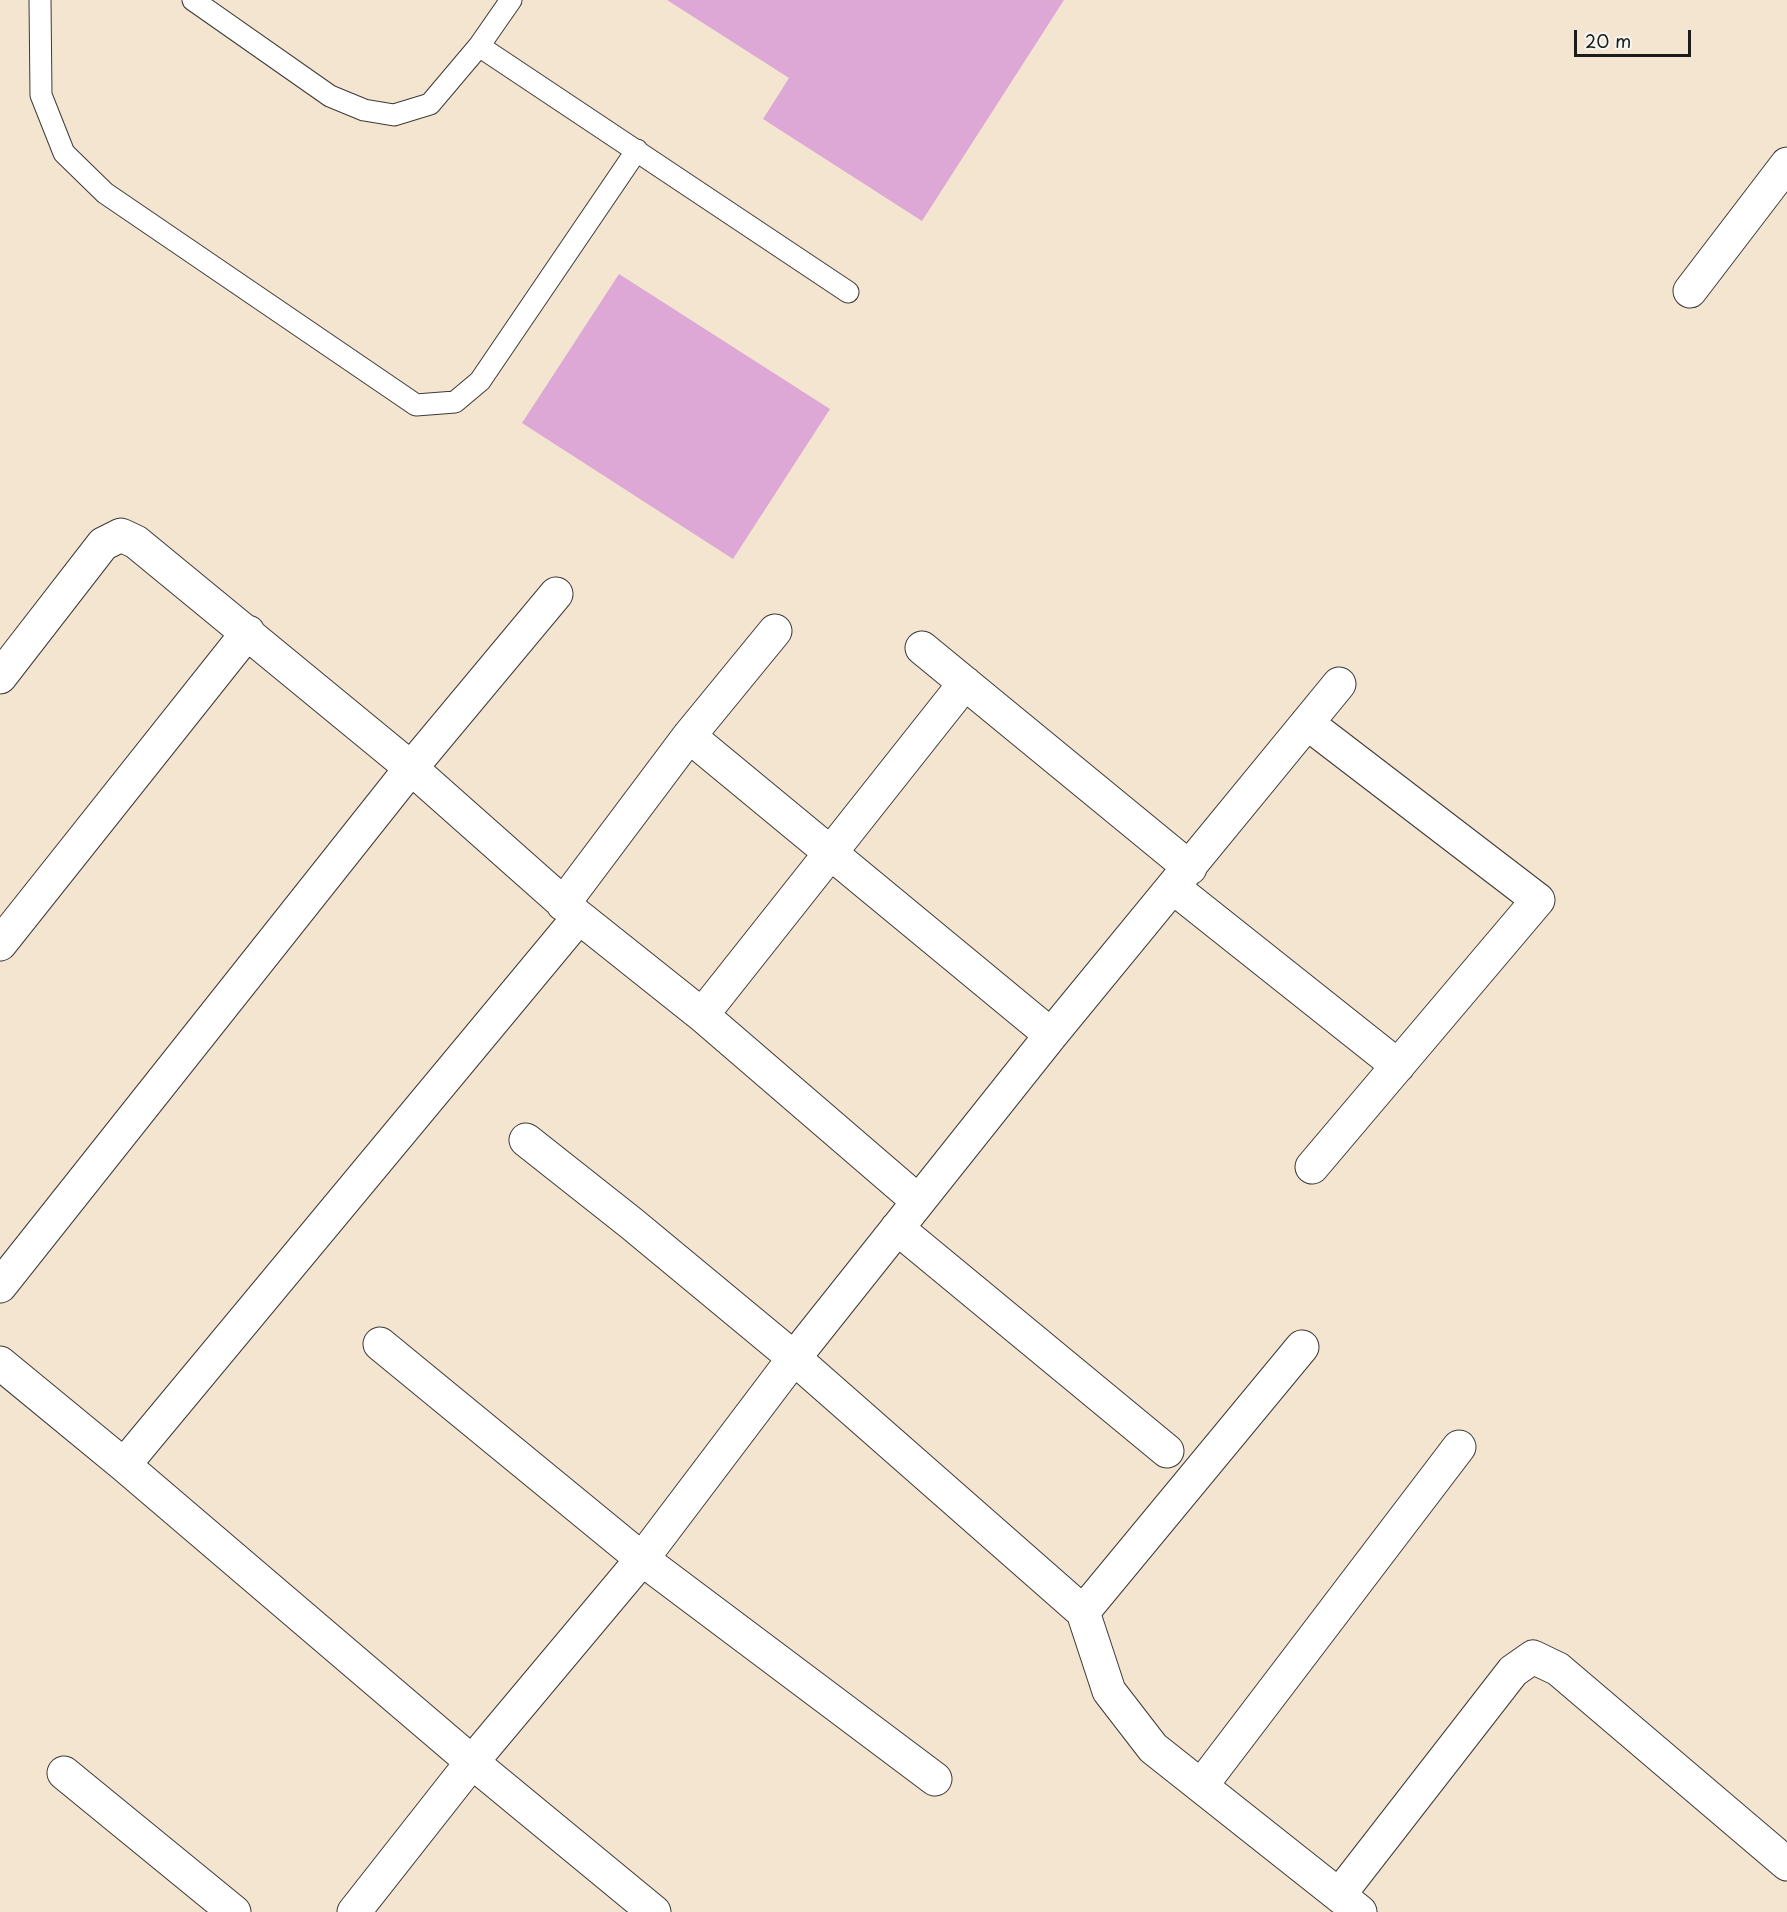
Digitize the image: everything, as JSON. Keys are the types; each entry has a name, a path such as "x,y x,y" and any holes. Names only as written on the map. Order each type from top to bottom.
{"street":[{"path":"1690,291 1787,164"},
{"path":"0,677 103,544 121,535 136,542 411,768 571,910 702,1015 918,1202"},
{"path":"0,1286 411,768 556,594"},
{"path":"124,1465 571,910 689,736 775,631"},
{"path":"0,944 248,632"},
{"path":"922,648 965,683 1182,878 1398,1066"},
{"path":"702,1015 965,683"},
{"path":"354,1912 472,1762 642,1559 794,1358 1051,1035 1339,684"},
{"path":"1307,723 1538,900 1312,1167"},
{"path":"689,736 829,854 1051,1035"},
{"path":"526,1140 631,1222 794,1358 1083,1612 1109,1691 1153,1748 1349,1904 1513,1671 1533,1656 1558,1668 1787,1864"},
{"path":"897,1228 1167,1451"},
{"path":"380,1344 642,1559 935,1779"},
{"path":"1083,1612 1302,1347"},
{"path":"0,1363 124,1465 472,1762 654,1912"},
{"path":"1201,1786 1460,1447"},
{"path":"64,1773 234,1912"}],"lane":[{"path":"40,0 41,95 64,153 105,193 416,405 455,402 480,381 637,150"},
{"path":"193,0 330,96 364,110 394,115 430,105 479,46 510,0"},
{"path":"479,46 848,292"}],"building":[{"path":"667,0 1064,0 922,221 763,119 789,78"},
{"path":"619,274 830,409 733,559 522,423"}]}
